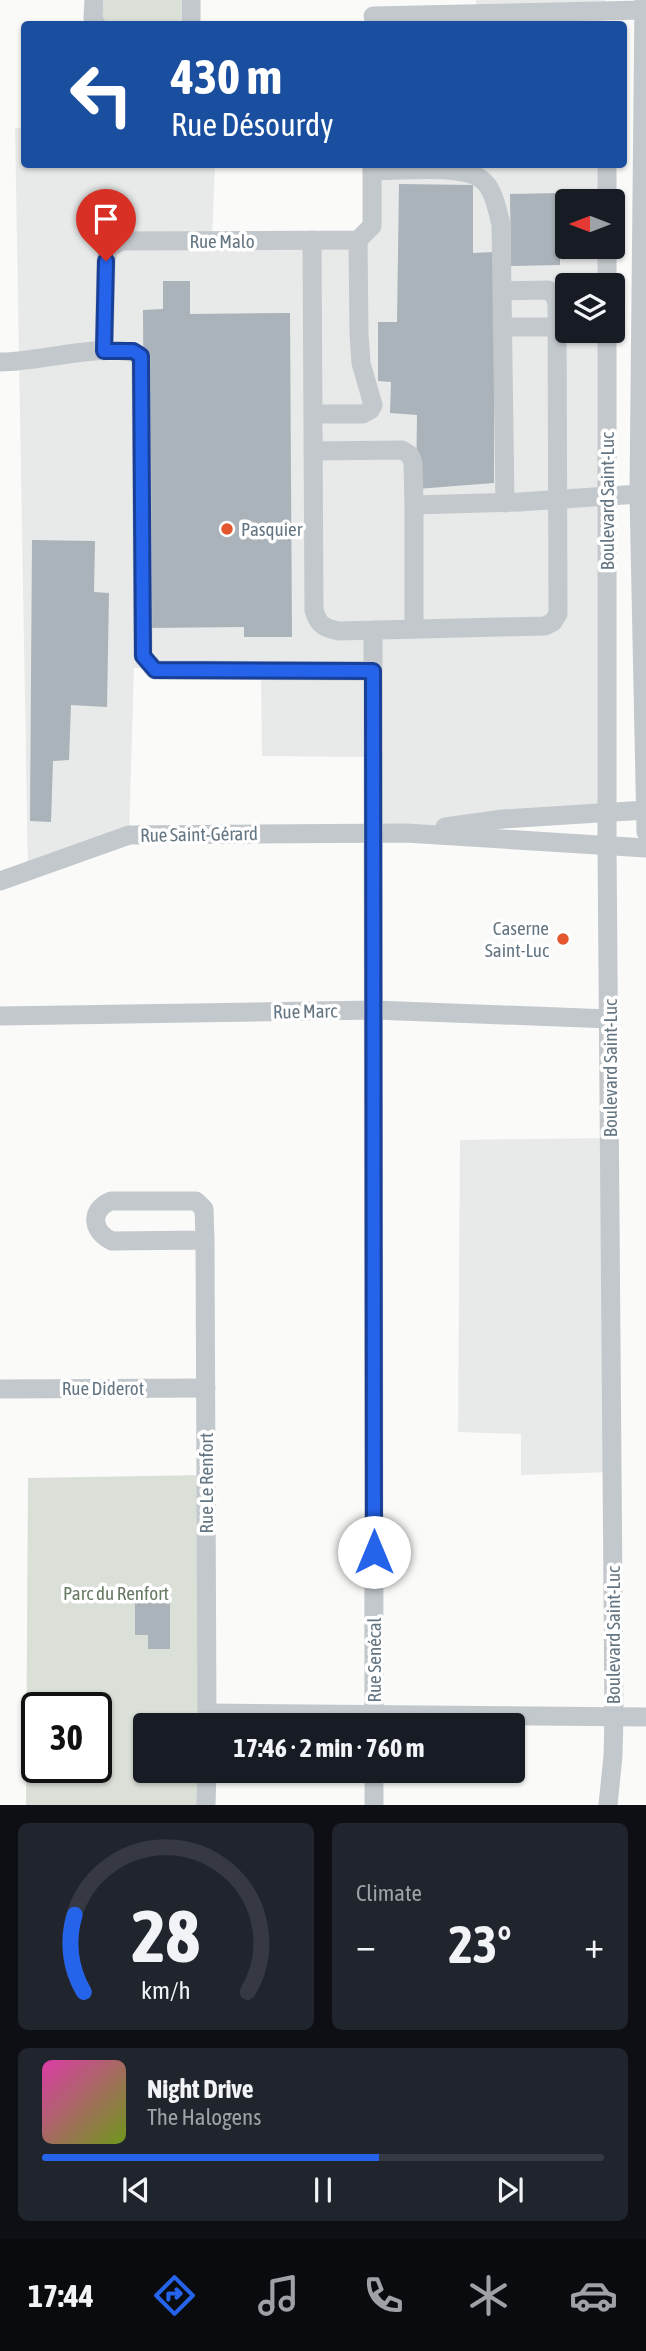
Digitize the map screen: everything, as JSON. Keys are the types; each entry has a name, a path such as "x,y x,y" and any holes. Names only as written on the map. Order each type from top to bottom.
{"street":[{"path":"94,0 94,21"},
{"path":"191,0 191,21"},
{"path":"373,13 605,12 644,5"},
{"name":"Boulevard Saint-Luc","path":"644,5 639,494 646,832"},
{"path":"313,414 363,414 373,405 359,344 358,240 372,226 372,168 464,170 483,180 496,203 500,224 505,503"},
{"path":"607,168 607,189"},
{"path":"312,240 314,610 317,622 326,629 339,631 545,626 553,622 558,614 562,343"},
{"name":"Rue Malo","path":"104,351 106,261 108,249 121,241 358,240"},
{"path":"502,291 548,289 555,296"},
{"path":"502,327 555,327"},
{"name":"Boulevard Saint-Luc","path":"607,343 607,845 614,1717 608,1805"},
{"path":"0,362 104,351 133,351 141,356 143,656 155,670 373,671"},
{"path":"313,451 402,450 410,455 413,463 414,505 414,629"},
{"path":"414,505 505,503 639,494"},
{"name":"Rue Senécal","path":"373,630 374,1713"},
{"name":"Rue Saint-Gérard","path":"406,833 503,819 645,810"},
{"name":"Rue Saint-Gérard","path":"0,881 128,835 373,832 646,848"},
{"name":"Rue Marc","path":"0,1016 374,1010 610,1019"},
{"name":"Rue Le Renfort","path":"205,1240 111,1241 101,1236 96,1225 96,1213 101,1205 111,1200 196,1201 204,1209 205,1240 206,1388 207,1713"},
{"name":"Rue Diderot","path":"0,1389 206,1388"},
{"path":"525,1718 646,1717"},
{"path":"206,1805 207,1783"},
{"path":"374,1783 374,1805"}],"shaded area":[{"path":"476,0 605,0 604,21 477,21"},
{"path":"15,128 21,128 21,168 215,168 212,240 358,240 372,226 372,168 607,168 607,189 555,189 555,259 607,259 607,273 555,273 555,343 607,343 608,813 374,832 373,757 262,756 261,671 134,668 129,835 28,873"},
{"path":"611,1138 613,1472 521,1475 521,1434 458,1432 460,1140"}],"green space":[{"path":"104,0 181,0 181,21 105,21 102,15"},
{"name":"Parc du Renfort","path":"207,1475 205,1713 133,1713 133,1783 204,1783 204,1805 26,1805 26,1783 112,1783 112,1692 27,1692 28,1478"}],"building":[{"path":"399,184 473,185 473,253 494,252 494,483 416,489 417,415 390,413 391,382 378,381 378,322 397,322"},
{"path":"555,193 555,259 560,259 560,265 511,266 510,194"},
{"path":"163,281 190,281 190,314 290,313 292,637 244,637 244,627 145,628 143,310 163,309"},
{"path":"32,540 95,541 94,592 109,593 107,707 71,705 69,760 53,761 51,822 30,821"},
{"path":"147,1599 170,1599 170,1649 148,1649 148,1635 135,1635 135,1603 147,1603"}],"place":[{"name":"Pasquier","path":"227,529"},
{"name":"Caserne Saint-Luc","path":"563,939"}],"route":[{"path":"106,261 104,351 133,351 141,356 143,656 155,670 373,671 374,1552"}]}
